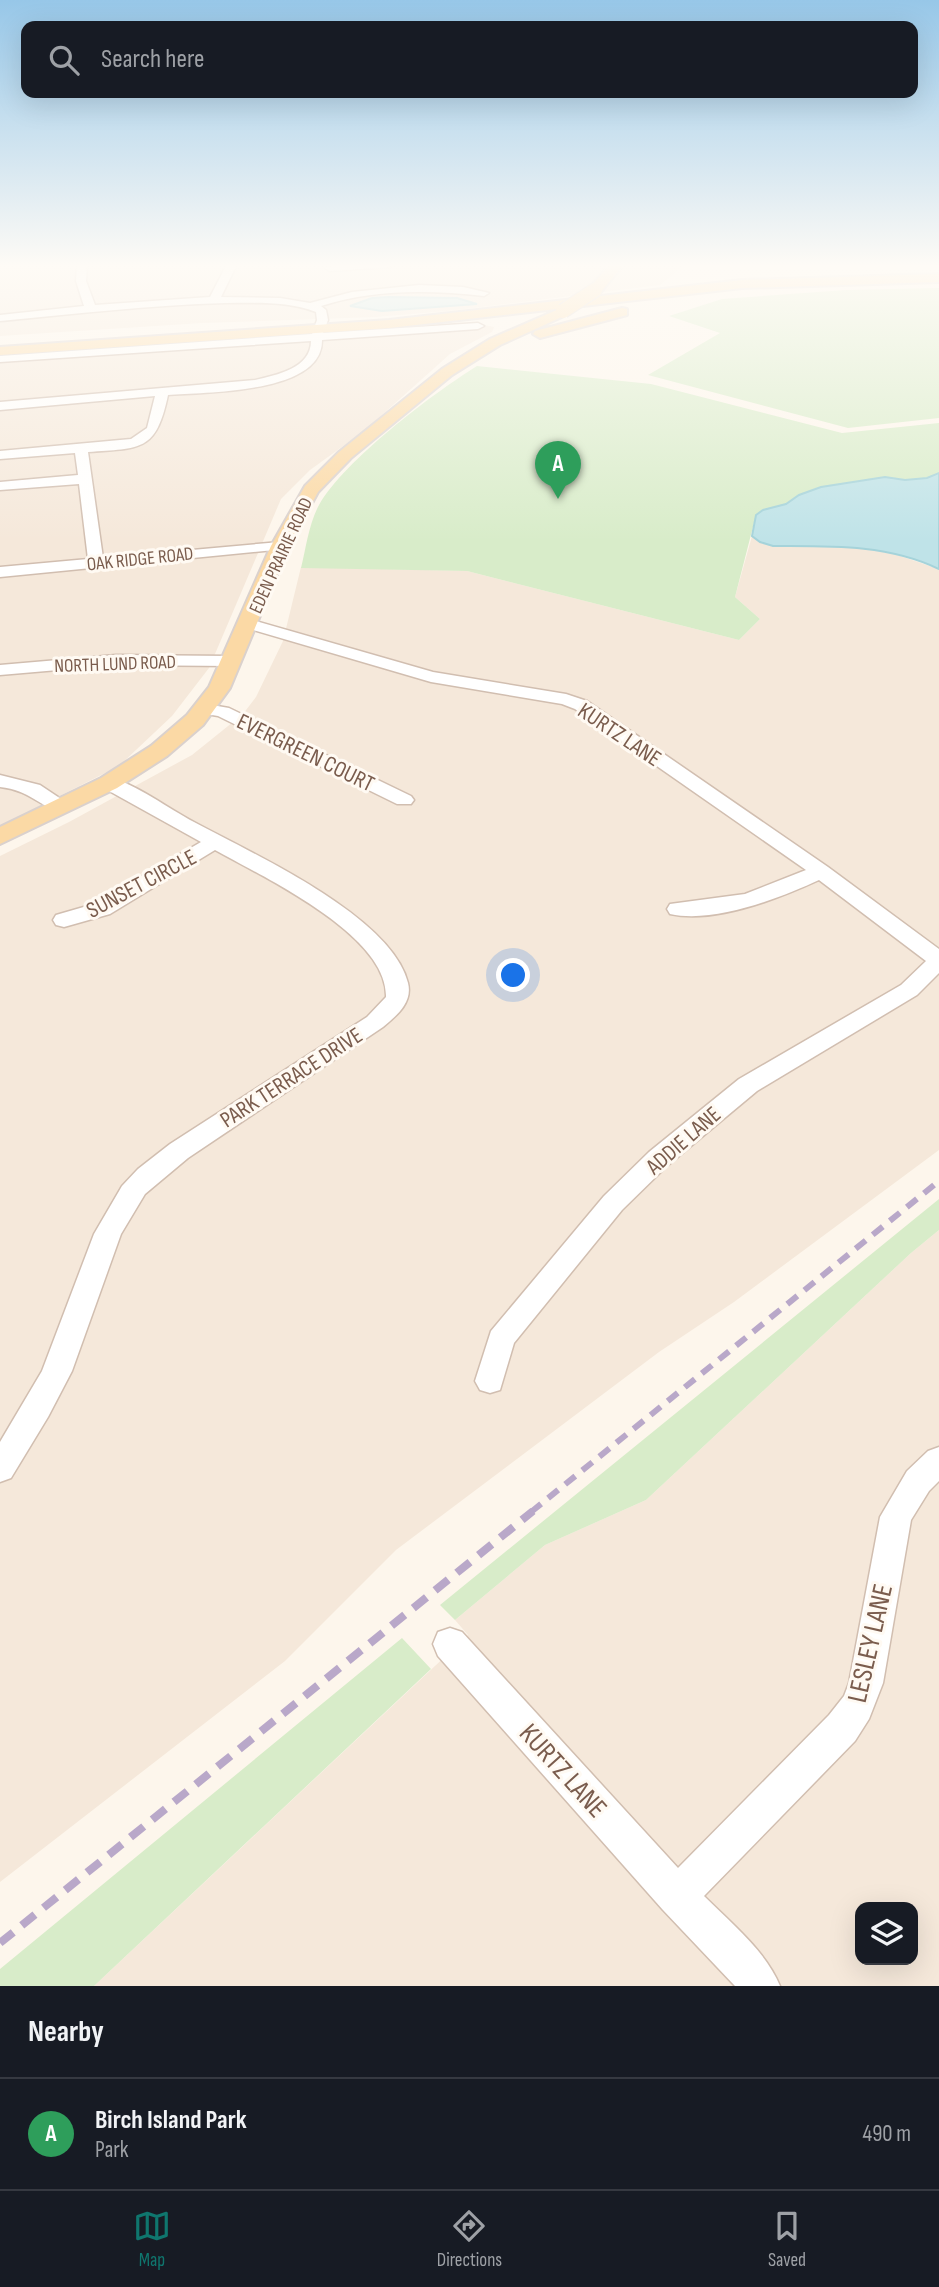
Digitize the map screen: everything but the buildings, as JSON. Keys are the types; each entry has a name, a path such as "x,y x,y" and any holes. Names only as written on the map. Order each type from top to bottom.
{"main road":[{"name":"EDEN PRAIRIE ROAD","path":"0,838 110,783 159,751 206,709 219,688 249,624 280,546 311,490 327,472 447,372 470,357"}],"street":[{"path":"0,359 26,357"},
{"path":"0,406 236,388 279,377 313,357"},
{"path":"0,455 134,443 150,436 162,394"},
{"path":"81,448 96,563"},
{"path":"0,486 85,479"},
{"name":"OAK RIDGE ROAD","path":"0,572 280,546"},
{"name":"KURTZ LANE","path":"249,624 431,677 566,699 581,705 821,872 939,960"},
{"name":"NORTH LUND ROAD","path":"0,670 116,660 231,661"},
{"name":"EVERGREEN COURT","path":"206,709 223,712 404,800"},
{"path":"0,781 25,785 42,792 63,807"},
{"name":"PARK TERRACE DRIVE","path":"0,1468 27,1428 57,1372 113,1224 133,1191 153,1170 179,1151 374,1022 388,1010 397,997 397,982 392,970 352,925 326,903 110,783"},
{"name":"SUNSET CIRCLE","path":"64,920 111,905 217,841"},
{"path":"678,909 749,902 821,872"},
{"name":"ADDIE LANE","path":"490,1381 501,1339 613,1203 658,1159 748,1085 909,990 939,960"},
{"name":"LESLEY LANE","path":"677,1896 842,1728 857,1707 866,1683 896,1517 918,1481 939,1461"},
{"name":"KURTZ LANE","path":"450,1644 677,1896 743,1964 760,1986"}],"shaded area":[{"path":"32,357 447,357 364,431 310,470 281,499 209,668 172,716 119,766 0,826 0,359"},
{"path":"752,536 772,545 856,547 888,552 939,569 939,1150 734,1302 659,1352 396,1550 285,1661 0,1882 0,856 192,755 243,714 256,697 283,641 301,567 467,571 739,640 760,619 735,597"},
{"path":"939,1230 939,1986 94,1986 468,1635 455,1620 545,1545 646,1500"}],"green space":[{"path":"679,357 939,357 939,418 848,428 648,375"},
{"path":"477,366 651,384 842,433 939,423 939,473 927,478 905,480 885,477 821,487 756,515 735,597 760,619 739,640 467,571 301,568 313,520 331,487 391,429"},
{"path":"939,1199 939,1230 646,1500 545,1545 455,1620 440,1605"},
{"path":"402,1638 431,1669 94,1986 0,1986 0,1969"}],"water":[{"path":"939,473 939,569 879,551 773,546 752,536 756,515 763,510 786,504 799,495 821,487 885,477 905,480 927,478"}],"railway":[{"path":"531,1512 939,1181"},
{"path":"0,1943 533,1511"}],"place":[{"name":"Birch Island Park","path":"558,499"}]}
